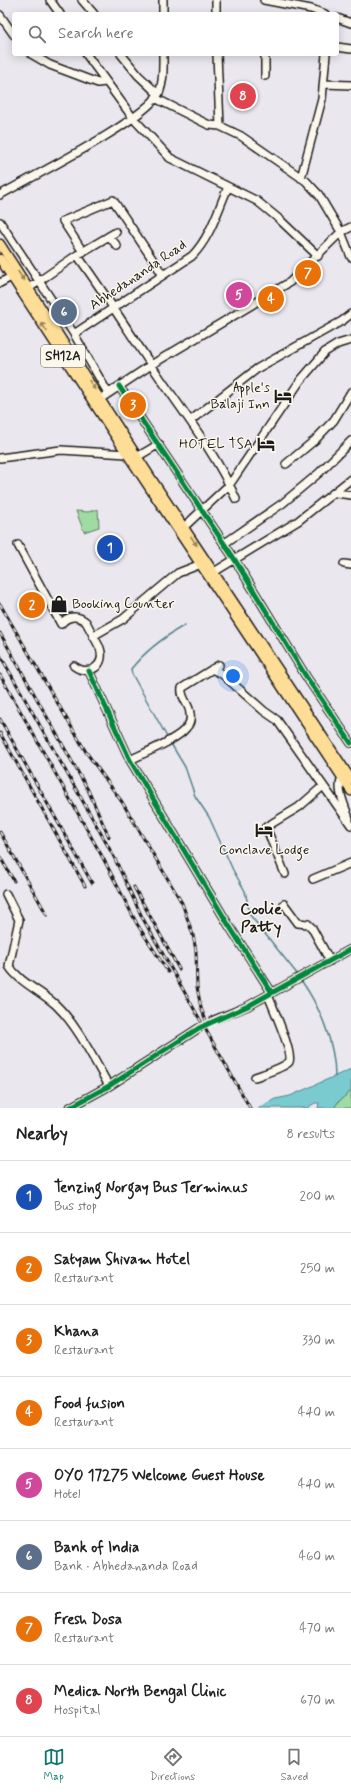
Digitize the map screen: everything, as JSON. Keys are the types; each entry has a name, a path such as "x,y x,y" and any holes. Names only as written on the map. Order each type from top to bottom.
{"main road":[{"name":"SH12A","path":"0,244 71,353 99,401 127,454 204,562 351,791"},
{"name":"SH12A","path":"0,259 11,277 138,457 184,527 204,562 214,572 351,779"}],"street":[{"path":"50,0 59,12"},
{"path":"82,0 92,12"},
{"path":"163,0 163,12"},
{"path":"216,0 216,12"},
{"path":"264,0 311,12"},
{"path":"0,15 12,33"},
{"path":"339,19 351,23"},
{"path":"339,47 351,49"},
{"path":"35,56 57,68 98,83 105,82"},
{"path":"87,56 105,82 133,118 170,158 257,201 279,219 318,256"},
{"path":"124,56 157,96 209,125 220,126 240,136 301,178 319,195 341,232 351,257"},
{"path":"0,195 133,118 157,96 163,76 163,56"},
{"path":"217,56 220,126"},
{"path":"265,56 265,76"},
{"path":"301,178 322,99 326,56"},
{"path":"324,84 351,85"},
{"name":"Abhedananda Road","path":"74,334 115,308 197,251 212,226 228,187"},
{"path":"163,275 113,200 63,221 80,253 151,365 190,421 230,484 236,499"},
{"path":"0,222 74,334 108,393"},
{"path":"99,401 108,393 151,365 290,282 341,232 351,227"},
{"path":"29,288 80,253 113,234 117,246"},
{"path":"0,282 11,277"},
{"path":"190,421 258,368 342,321 351,314"},
{"path":"184,527 230,484 300,382 325,352 338,344 351,340"},
{"path":"71,353 81,346"},
{"path":"119,386 225,543 307,678 351,743"},
{"path":"286,464 315,440 334,420 351,392"},
{"path":"225,543 283,503 320,473 351,440"},
{"path":"138,457 159,444"},
{"path":"0,458 61,450 127,454"},
{"path":"214,572 298,521 336,493 351,479"},
{"path":"336,493 351,495"},
{"path":"18,544 61,624 68,618 77,617 86,622 100,648 102,658 97,667 89,671 79,670 74,666"},
{"path":"93,636 123,619 178,573 204,562"},
{"path":"130,760 173,738 186,729 190,721 190,712 182,696 182,688 219,665"},
{"path":"212,669 222,674 264,711 277,720 351,824"},
{"path":"89,671 130,760 270,994 289,1049 290,1059 283,1065 255,1077"},
{"path":"342,777 339,784 340,790 351,824"},
{"path":"285,874 266,827 299,807 323,786"},
{"path":"313,879 351,863"},
{"path":"6,894 19,920 9,966 14,974 56,1005 70,1022 109,1086"},
{"path":"284,904 298,923 308,924 312,928 330,960"},
{"path":"214,1020 248,1006 351,949"},
{"path":"69,1108 109,1086 200,1028"}],"green space":[{"path":"98,509 99,527 84,532 76,511 88,512"},
{"path":"351,1091 351,1108 334,1108 338,1102"}],"water":[{"path":"351,1069 351,1091 338,1102 334,1108 318,1108 319,1103 315,1103 307,1108 258,1108 275,1099 290,1096"}],"waterway":[{"path":"167,737 132,674 131,669 156,644 185,625"},
{"path":"170,742 185,767 195,796 209,817 233,870 245,891 250,915 298,975"},
{"path":"301,980 314,1002 325,1026 332,1051 335,1077"}],"tunnel":[{"path":"199,1028 214,1020"}],"railway":[{"path":"0,604 86,752 122,802 182,903 193,935 196,951 197,987 201,1008 207,1023"},
{"path":"0,633 88,790 109,837"},
{"path":"0,655 114,857 142,917 250,1108"},
{"path":"0,675 103,858 137,924 168,972"},
{"path":"0,719 92,883"},
{"path":"0,733 85,886"},
{"path":"0,832 47,915"},
{"path":"0,857 14,881"},
{"path":"134,887 179,969"}],"cycle path":[{"path":"119,386 235,560 307,678 351,743"},
{"path":"89,671 130,760 228,924 272,993"},
{"path":"69,1108 109,1086 199,1028 248,1006 351,949"}],"place":[{"name":"Medica North Bengal Clinic","path":"243,96"},
{"name":"Fresh Dosa","path":"308,273"},
{"name":"OYO 17275 Welcome Guest House","path":"239,295"},
{"name":"Food fusion","path":"271,299"},
{"name":"Bank of India","path":"64,312"},
{"name":"Apple's Balaji Inn","path":"283,396"},
{"name":"Khana","path":"133,405"},
{"name":"HOTEL TSA","path":"266,444"},
{"name":"Tenzing Norgay Bus Terminus","path":"110,548"},
{"name":"Booking Counter","path":"59,604"},
{"name":"Satyam Shivam Hotel","path":"32,605"},
{"name":"Conclave Lodge","path":"264,830"}],"district":[{"name":"Coolie Patty","path":"261,918"}]}
